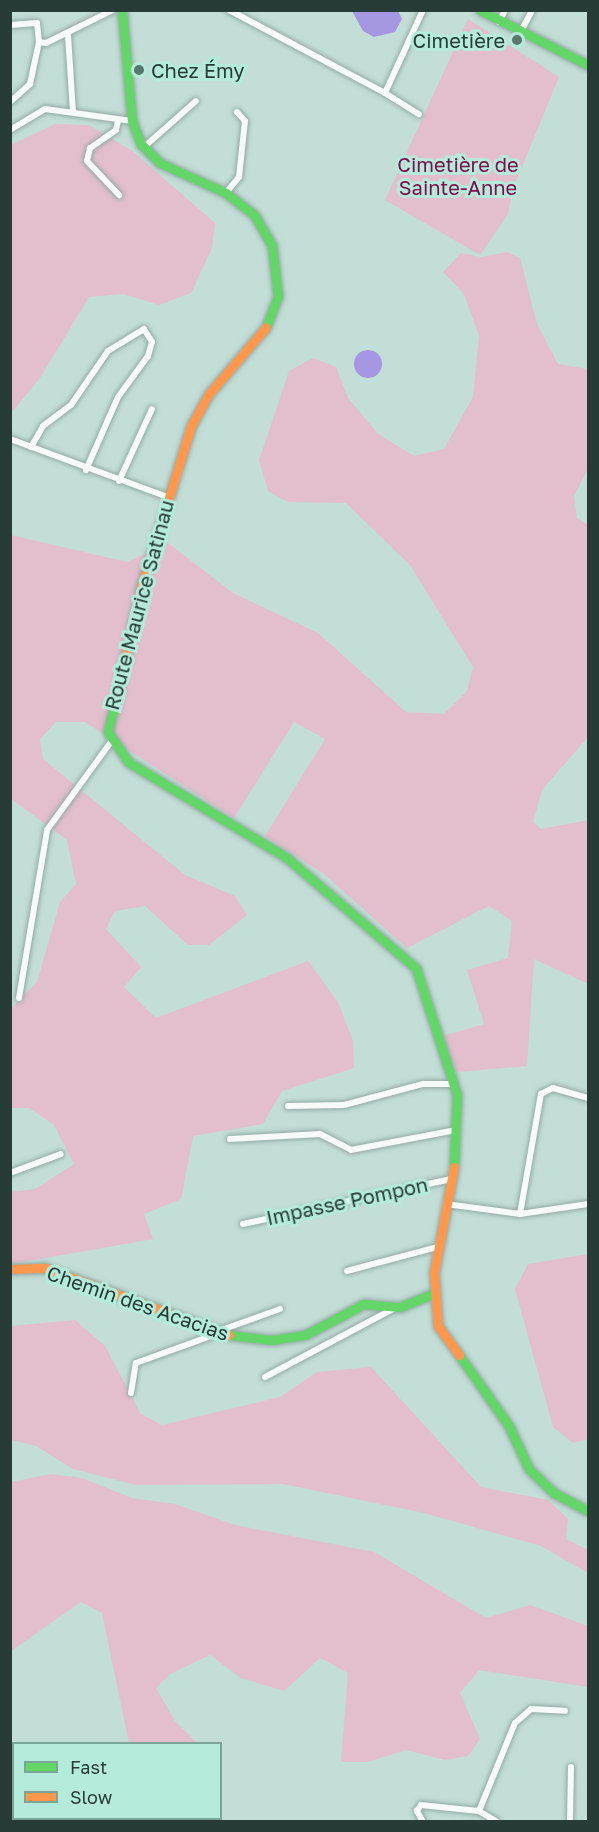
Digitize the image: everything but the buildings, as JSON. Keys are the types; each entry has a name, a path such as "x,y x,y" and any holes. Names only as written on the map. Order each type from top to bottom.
{"main road":[{"name":"Route Maurice Satinau","path":"111,742 109,716 168,497 197,412 276,307 277,270 267,232 226,193 160,164 144,147 132,121 122,10"},
{"path":"484,12 520,33 588,65"},
{"path":"111,742 128,762 287,858 398,949 421,980 455,1084 456,1130 451,1179 437,1247 433,1294 445,1339 509,1425 529,1469 554,1493 588,1511"},
{"name":"Chemin des Acacias","path":"10,1269 45,1268 215,1333 287,1340 364,1304 395,1308 433,1294"}],"street":[{"path":"39,42 68,35 113,10"},
{"path":"229,10 385,93 419,114"},
{"path":"385,93 423,10"},
{"path":"499,22 506,10"},
{"path":"520,33 532,10"},
{"path":"10,25 37,23 39,42 30,84 11,102"},
{"path":"68,35 73,112"},
{"path":"144,147 196,101"},
{"path":"10,130 45,109 118,121 132,121"},
{"path":"226,193 239,177 245,121 237,111"},
{"path":"118,121 116,130 90,148 87,161 119,195"},
{"path":"31,447 43,426 71,405 108,351 144,329 152,342 148,356 118,398 86,470"},
{"path":"119,481 152,409"},
{"path":"10,439 86,470 168,497"},
{"path":"19,999 47,830 111,742"},
{"path":"288,1106 344,1105 423,1084 455,1084"},
{"path":"520,1214 542,1094 553,1088 588,1098"},
{"path":"230,1139 320,1134 351,1150 456,1130"},
{"path":"10,1173 61,1154"},
{"name":"Impasse Pompon","path":"243,1224 451,1179"},
{"path":"446,1203 520,1214 588,1204"},
{"path":"347,1271 437,1247"},
{"path":"265,1377 395,1308"},
{"path":"131,1393 135,1363 280,1309"},
{"path":"479,1811 515,1723 531,1709 565,1711"},
{"path":"570,1821 571,1767"},
{"path":"423,1821 418,1807 479,1811 497,1821"}],"green space":[{"name":"Cimetière de Sainte-Anne","path":"468,19 559,77 514,186 508,214 480,255 385,200"},
{"path":"55,124 89,125 131,150 215,223 212,248 191,293 159,305 123,294 89,297 40,378 11,413 11,145"},
{"path":"507,252 520,258 537,324 558,364 588,369 588,469 574,496 577,518 588,525 588,737 542,790 533,822 541,829 588,820 588,984 534,959 527,1066 457,1072 443,1036 484,1024 467,970 508,958 512,921 489,906 407,948 324,874 265,836 325,739 294,722 234,818 85,722 56,722 40,739 43,759 185,875 235,896 247,915 209,945 188,945 145,906 115,911 106,929 141,967 124,987 156,1018 308,961 338,1002 353,1041 354,1068 282,1091 263,1124 193,1136 181,1199 144,1214 153,1239 11,1264 10,1192 35,1189 74,1164 54,1125 29,1108 11,1108 10,1010 37,982 60,902 76,884 67,840 11,799 11,535 127,562 168,543 233,593 318,633 406,712 444,714 467,691 473,667 410,565 346,503 288,502 268,491 259,460 289,371 313,358 336,367 348,398 378,434 414,456 444,449 473,397 479,336 464,294 443,272 461,253 481,257"},
{"path":"588,1254 588,1439 573,1443 553,1427 515,1289 528,1264"},
{"path":"75,1320 105,1346 141,1414 162,1425 280,1397 317,1372 371,1367 481,1487 548,1500 568,1519 566,1539 588,1550 588,1573 541,1546 424,1513 283,1484 136,1485 73,1469 36,1446 11,1440 11,1326"},
{"path":"51,1474 82,1478 132,1498 175,1504 235,1525 374,1552 486,1618 530,1605 588,1626 588,1687 479,1670 460,1693 480,1739 468,1756 445,1760 406,1750 368,1762 341,1762 348,1673 320,1658 284,1691 241,1678 210,1655 170,1674 156,1688 175,1721 196,1742 129,1742 102,1613 81,1602 11,1651 11,1482"}],"shaded area":[{"path":"352,11 398,11 402,19 395,32 374,37 363,31"},
{"path":"368,350 378,354 382,364 378,374 368,378 358,374 354,364 358,354"}],"traffic: fast":[{"path":"122,10 132,121 141,144 160,163 226,193 255,216 272,245 278,296 266,327"},
{"path":"480,10 588,65"},
{"path":"116,699 108,732 128,762 287,858 416,968 457,1095 454,1167"},
{"path":"229,1335 272,1340 305,1335 364,1304 400,1307 433,1294"},
{"path":"459,1355 509,1426 529,1469 554,1493 588,1511"}],"traffic: slow":[{"path":"116,699 141,587 191,426 208,395 266,327"},
{"path":"454,1167 434,1273 438,1326 459,1355"},
{"path":"10,1269 45,1268 229,1335"}],"place":[{"name":"Cimetière","path":"517,40"},
{"name":"Chez Émy","path":"139,70"}]}
